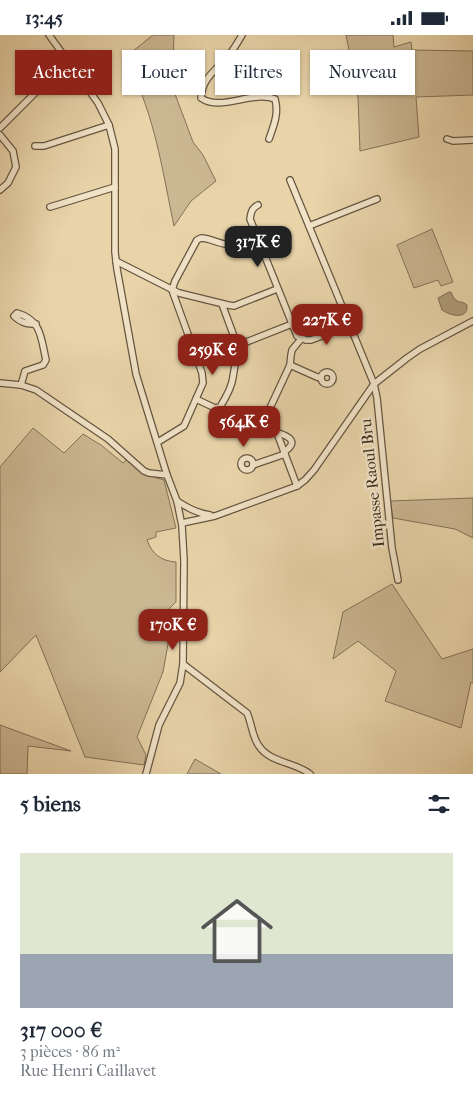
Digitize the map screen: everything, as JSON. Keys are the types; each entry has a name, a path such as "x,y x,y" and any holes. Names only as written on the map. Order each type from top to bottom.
{"street":[{"path":"49,35 60,50"},
{"path":"242,35 230,54 204,81 201,98 217,103 254,97 275,99 277,106 276,117 269,139"},
{"path":"0,128 33,95"},
{"path":"92,95 109,125 115,149 115,252 136,374 167,475 177,501 182,523 184,560 183,664 180,683 159,725 146,774"},
{"path":"35,146 44,146 109,125"},
{"path":"0,135 13,151 16,167 8,183 0,190"},
{"path":"447,139 453,141 473,140"},
{"name":"Impasse Raoul Bru","path":"290,180 374,384 378,398 392,548 398,580"},
{"path":"50,207 115,187"},
{"path":"309,226 377,199"},
{"path":"258,205 251,211 250,219 295,334 301,339 311,341 350,325"},
{"path":"158,442 184,425 203,383 172,290 175,281 197,240 201,238 218,243 231,244 255,237 258,239"},
{"path":"116,261 179,293 234,306 277,289"},
{"path":"222,303 236,341 241,347"},
{"path":"182,523 215,516 296,486 305,480 374,384 420,349 473,321"},
{"path":"21,385 25,371 43,365 46,360 36,324"},
{"path":"196,399 215,408 220,407 233,380 235,363 244,343 292,324"},
{"path":"296,486 269,412 290,365 292,350 301,339"},
{"path":"290,365 321,378"},
{"path":"0,383 21,385 36,390 108,439 144,471 167,475"},
{"path":"253,465 284,453 288,449 291,443 290,438 276,432"},
{"path":"177,501 201,514 215,516"},
{"path":"183,664 247,713 255,740 260,748 270,756 302,768 310,774"}],"shaded area":[{"path":"153,35 174,35 173,50 134,50"},
{"path":"346,35 393,35 394,47 411,42 412,50 349,50"},
{"path":"415,50 473,51 473,95 416,97 419,137 360,151 358,95 415,95"},
{"path":"175,95 193,142 203,155 216,181 191,201 174,226 159,151 142,96"},
{"path":"432,229 453,282 441,286 438,280 414,288 397,245"},
{"path":"449,292 457,301 467,305 467,310 462,315 450,314 442,310 438,298"},
{"path":"33,428 64,453 83,434 101,445 123,463 127,459 143,474 164,480 176,528 156,532 156,537 147,540 158,556 176,562 176,602 168,610 169,639 163,672 137,737 146,755 144,765 85,757 36,635 0,672 0,467"},
{"path":"473,498 473,538 455,529 393,518 390,501"},
{"path":"392,584 442,659 473,649 473,683 471,682 461,728 385,701 396,671 358,641 333,659 343,612"},
{"path":"0,725 71,751 28,746 27,774 0,774"},
{"path":"195,759 221,774 187,774"}]}
